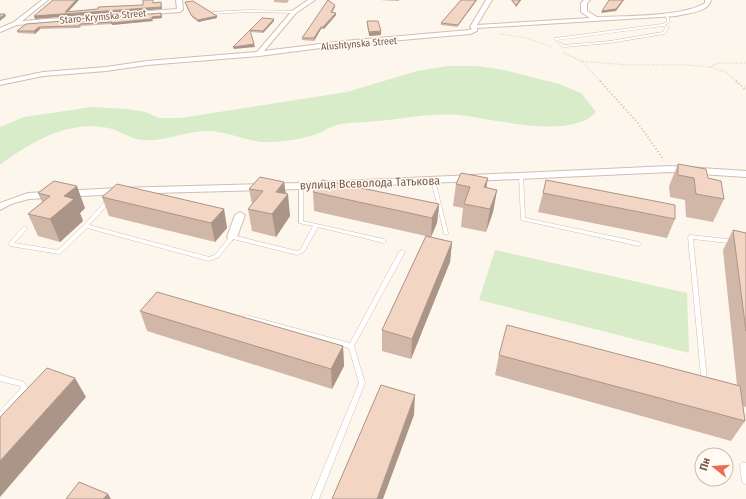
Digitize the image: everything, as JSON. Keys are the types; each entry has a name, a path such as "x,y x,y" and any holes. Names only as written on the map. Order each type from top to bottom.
{"street":[{"path":"0,30 16,23 45,0"},
{"name":"Staro-Krymska Street","path":"16,23 180,10 179,0"},
{"path":"259,54 294,12 312,0"},
{"path":"473,27 489,0"},
{"path":"587,0 584,4 584,12 598,20"},
{"name":"Alushtynska Street","path":"0,83 43,74 106,69 162,61 259,54 344,43 470,32 475,30 473,27 667,15 699,9 707,4 708,0"},
{"name":"вулиця Всеволода Татькова","path":"0,207 8,202 28,196 117,191 301,186 670,169 745,176"},
{"path":"232,238 240,215"}],"lane":[{"path":"212,13 249,11 294,12"},
{"path":"663,25 668,27 664,34 610,42 563,46 555,39 663,25 669,22 667,15"},
{"path":"521,176 523,219 639,244"},
{"path":"433,180 446,233"},
{"path":"301,186 301,222 384,241"},
{"path":"25,228 10,244 59,252 86,226 117,191"},
{"path":"86,226 209,259 217,256 232,238 297,253 302,251 316,226"},
{"path":"696,377 704,379 690,237 746,243"},
{"path":"315,499 362,383 351,346 402,252"},
{"path":"235,315 351,346"},
{"path":"0,378 22,384 25,388 0,416"},
{"path":"744,465 746,481"}],"path":[{"path":"495,33 526,38 556,49"},
{"path":"561,52 581,61 626,65 687,65 710,68 726,72 746,90"},
{"path":"581,61 637,122 670,169"},
{"path":"710,68 718,63 746,63"}],"green space":[{"path":"448,66 478,66 504,70 559,84 581,93 596,112 584,121 569,125 550,126 530,126 458,115 427,115 372,122 344,123 305,137 274,142 254,141 223,133 207,131 199,131 160,139 139,140 108,128 93,126 79,127 64,130 37,141 24,148 0,165 0,127 24,117 92,107 128,109 145,112 159,118 181,118 347,92 417,71"},
{"path":"495,250 687,293 689,353 479,300"}],"building":[{"path":"53,0 76,0 65,12 98,9 98,7 143,5 143,0 153,0 153,3 161,2 161,7 34,16"},
{"path":"328,0 335,5 331,12 336,13 323,27 321,27 314,38 302,38"},
{"path":"461,0 476,0 458,25 441,23"},
{"path":"512,0 520,0 516,5"},
{"path":"609,0 623,0 616,9 602,11"},
{"path":"193,1 217,16 198,20 191,15 185,2"},
{"path":"161,13 161,16 152,17 152,19 80,24 79,26 39,27 34,31 17,31 26,24"},
{"path":"262,18 274,19 263,31 250,30"},
{"path":"367,21 378,21 381,31 369,32"},
{"path":"250,30 254,44 233,47"},
{"path":"678,164 706,169 708,178 721,181 724,199 696,194 694,178 678,175"},
{"path":"461,173 488,178 484,187 497,190 490,209 464,204 470,187 456,184"},
{"path":"260,177 284,182 276,192 288,194 272,214 248,209 263,191 249,189"},
{"path":"322,180 439,204 432,218 313,192"},
{"path":"546,180 675,205 675,219 543,193"},
{"path":"54,181 77,186 64,196 74,199 50,219 28,214 50,196 38,193"},
{"path":"117,184 224,209 211,223 102,197"},
{"path":"733,230 746,233 746,331"},
{"path":"426,236 452,242 412,339 382,330"},
{"path":"157,292 343,346 331,369 140,311"},
{"path":"507,325 740,386 745,421 499,355"},
{"path":"47,368 75,378 0,461 0,417"},
{"path":"381,385 415,395 377,499 332,499"},
{"path":"79,482 108,494 103,499 66,499"}]}
